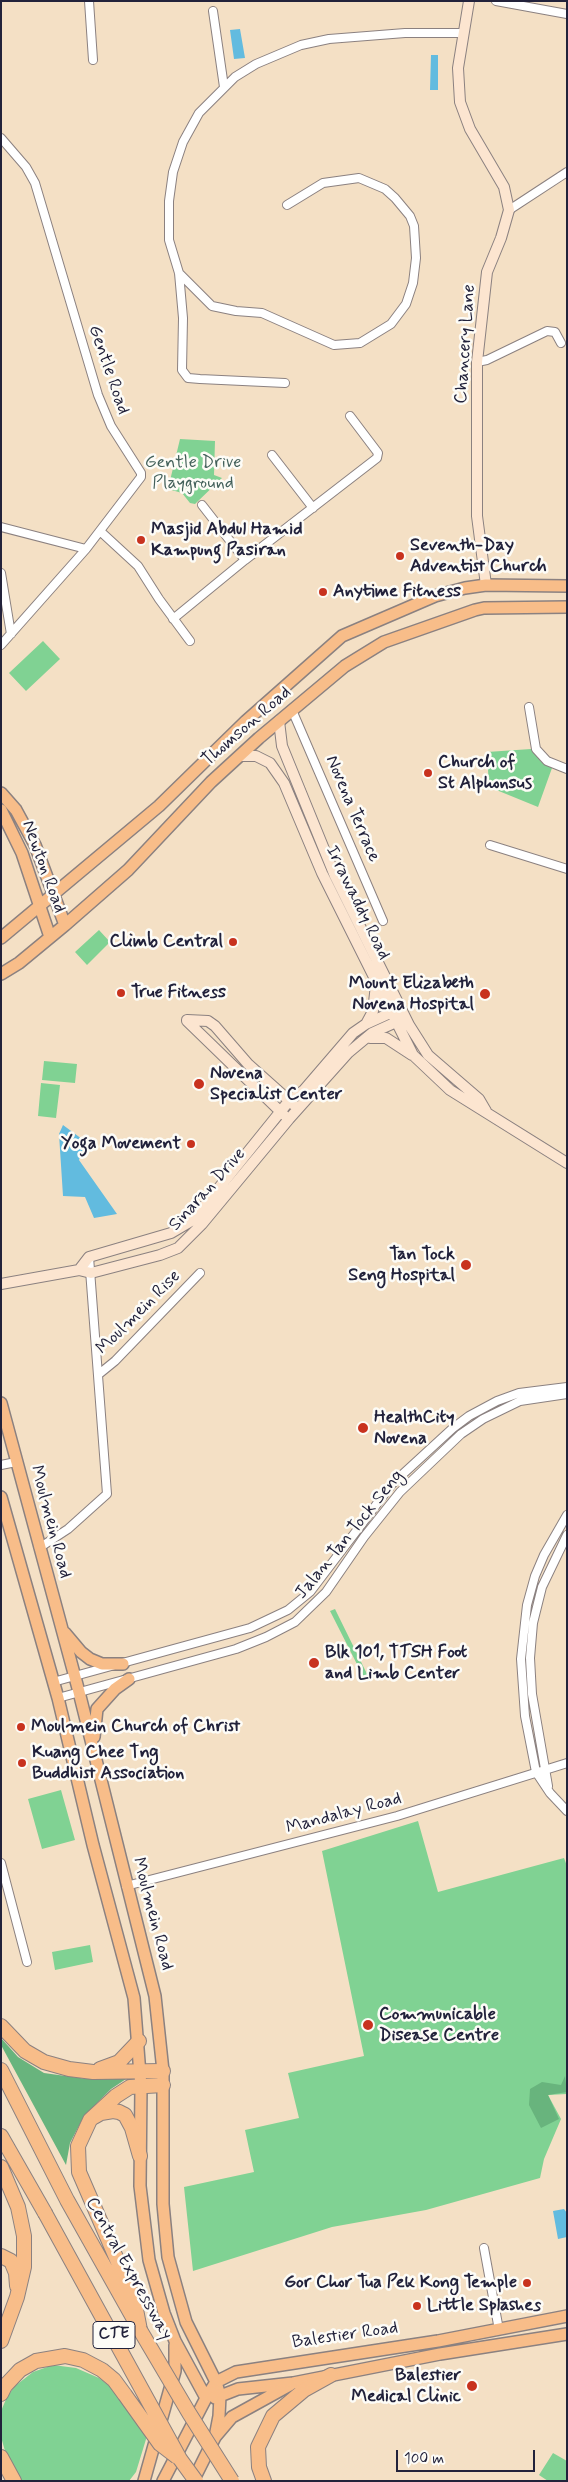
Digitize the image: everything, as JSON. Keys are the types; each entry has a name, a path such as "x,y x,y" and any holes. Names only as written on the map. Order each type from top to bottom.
{"highway":[{"path":"1,2026 25,2051 44,2062 69,2070 93,2072 163,2071"},
{"path":"93,2072 119,2062 139,2041"},
{"name":"Central Expressway","path":"1,2070 67,2200 118,2293 189,2413 232,2481"},
{"path":"140,2330 134,2299 79,2172 78,2146 90,2120 123,2090 163,2085"},
{"path":"90,2120 108,2112 119,2112 125,2116 132,2128 140,2156"},
{"name":"CTE","path":"1,2136 45,2212 180,2459 195,2481"},
{"path":"1,2167 18,2207 24,2236 24,2267 17,2297 1,2341"},
{"path":"1,2256 11,2261 16,2272 17,2297"},
{"path":"1,2394 5,2386 20,2370 36,2361 65,2356 83,2360 102,2370 114,2380 160,2444 180,2459"},
{"path":"264,2481 259,2467 258,2447 273,2416 304,2390 331,2375"},
{"path":"1,2458 14,2481"}],"main road":[{"name":"Thomson Road","path":"1,938 54,896 106,849 159,806 246,721 342,636 435,596 486,585 567,586"},
{"name":"Thomson Road","path":"1,974 19,963 128,870 211,782 279,721 345,666 384,642 484,608 567,607"},
{"name":"Newton Road","path":"1,792 26,825 54,896"},
{"name":"Newton Road","path":"1,810 22,853 50,937"},
{"path":"54,896 65,925"},
{"path":"1,984 19,963"},
{"name":"Moulmein Road","path":"1,1403 75,1676 153,1988 163,2071 163,2204 168,2257 186,2322 216,2382 220,2396 220,2416 215,2437"},
{"path":"1,1497 58,1698 93,1845 123,1951 134,1998 139,2041 141,2087 140,2156 142,2210 149,2260 174,2340 206,2398"},
{"path":"61,1627 76,1647 90,1659 102,1664 123,1664"},
{"path":"95,1758 94,1726 97,1709 114,1689 129,1679"},
{"name":"Balestier Road","path":"216,2382 236,2372 499,2330 567,2316"},
{"name":"Balestier Road","path":"206,2398 220,2396 238,2389 293,2383 567,2334"},
{"path":"144,2481 175,2371 174,2340"},
{"path":"309,2359 310,2371 316,2378"},
{"path":"163,2481 216,2382"},
{"name":"Balestier Road","path":"195,2481 215,2437 238,2412 293,2383"}],"street":[{"path":"89,1 93,60"},
{"name":"Chancery Lane","path":"469,1 462,33 458,68 462,114 504,187 509,210 501,238 487,272 478,362 477,516 486,585"},
{"path":"496,1 567,14"},
{"path":"214,11 224,87"},
{"path":"286,383 188,378 182,370 183,318 179,273 169,240 169,201 173,172 184,142 199,113 235,77 256,64 302,45 405,33 462,33"},
{"name":"Gentle Road","path":"1,138 26,167 35,184 98,395 111,426 141,473 140,481 86,549 1,645"},
{"path":"509,210 567,172"},
{"path":"179,273 212,306 236,311 262,313 334,345 360,343 391,324 406,304 413,283 416,258 414,226 410,216 395,198 385,190 359,178 323,183 288,205"},
{"path":"478,362 487,360 547,331 555,332 561,343"},
{"path":"173,619 245,560 379,456 350,416"},
{"path":"272,455 313,508"},
{"path":"202,505 245,560"},
{"path":"1,526 86,549"},
{"path":"100,531 138,566 190,641"},
{"path":"1,574 11,634"},
{"path":"528,707 536,749 547,761 567,768"},
{"name":"Novena Terrace","path":"292,710 383,921"},
{"name":"Irrawaddy Road","path":"279,721 282,746 329,861 401,1021 413,1055 450,1090 567,1163"},
{"name":"Irrawaddy Road","path":"241,756 251,755 264,759 277,771 300,818 322,874 376,982 396,1011"},
{"path":"490,845 567,869"},
{"path":"366,1024 373,1011 376,997 376,982"},
{"name":"Sinaran Drive","path":"89,1257 171,1233 193,1220 280,1111 289,1101 304,1090 353,1033 366,1024 396,1011"},
{"path":"289,1120 187,1020 208,1021 248,1064 298,1110"},
{"name":"Irrawaddy Road","path":"401,1021 428,1055 479,1099 486,1111"},
{"name":"Sinaran Drive","path":"91,1274 160,1256 178,1248 202,1224 289,1120 362,1040 401,1021"},
{"path":"362,1040 383,1037 413,1055"},
{"path":"79,1270 89,1257"},
{"name":"Moulmein Rise","path":"39,1548 68,1529 106,1496 89,1257"},
{"path":"4,1285 79,1270 91,1274"},
{"name":"Moulmein Rise","path":"98,1374 115,1361 200,1274"},
{"name":"Jalan Tan Tock Seng","path":"53,1682 250,1628 288,1610 310,1592 392,1484 447,1432 469,1416 497,1401 519,1393 567,1386"},
{"name":"Jalan Tan Tock Seng","path":"58,1698 236,1649 266,1638 295,1622 326,1592 364,1537 400,1492 461,1434 483,1418 520,1401 567,1394"},
{"path":"1,1465 16,1462"},
{"path":"567,1516 544,1555 535,1576 522,1633 522,1688 536,1772 550,1793 567,1811"},
{"path":"550,1793 532,1694 530,1658 532,1632 542,1587 567,1535"},
{"name":"Mandalay Road","path":"126,1886 397,1816 567,1763"},
{"path":"1,1863 27,1962"},
{"path":"484,2248 499,2330"}],"green space":[{"name":"Gentle Drive Playground","path":"180,439 215,441 214,475 222,478 195,504 190,503 182,493 168,489"},
{"path":"43,641 60,659 26,691 9,673"},
{"path":"531,749 552,768 538,807 489,787 487,752"},
{"path":"99,930 110,942 87,965 75,952"},
{"path":"44,1061 77,1064 75,1083 42,1080"},
{"path":"41,1083 60,1085 56,1118 38,1116"},
{"path":"335,1609 368,1676 364,1678 330,1611"},
{"path":"61,1790 75,1840 42,1849 28,1799"},
{"path":"418,1821 438,1892 564,1858 567,1866 567,2094 548,2095 561,2119 544,2159 540,2178 426,2210 332,2227 193,2271 184,2187 254,2172 245,2130 299,2118 288,2073 364,2056 322,1851"},
{"path":"90,1945 93,1962 55,1970 52,1952"},
{"path":"1,2038 18,2057 44,2073 87,2079 126,2079 111,2089 84,2116 70,2143 66,2165 1,2045"},
{"path":"565,2076 567,2092 548,2095 559,2119 541,2128 529,2105 530,2089 542,2082 561,2085"},
{"path":"53,2365 76,2368 99,2378 112,2388 147,2436 136,2472 129,2481 21,2481 9,2465 1,2437 1,2411 7,2397 15,2386 33,2372"},
{"path":"553,2453 567,2461 567,2481 548,2481 539,2475"}],"water":[{"path":"240,29 245,58 234,59 230,30"},
{"path":"431,55 438,55 438,90 430,90"},
{"path":"63,1125 86,1142 79,1160 117,1214 94,1218 85,1197 63,1196 59,1134"},
{"path":"564,2209 567,2213 567,2237 558,2239 553,2211"}],"place":[{"name":"Masjid Abdul Hamid Kampung Pasiran","path":"141,540"},
{"name":"Seventh-Day Adventist Church","path":"400,556"},
{"name":"Anytime Fitness","path":"323,592"},
{"name":"Church of St Alphonsus","path":"428,773"},
{"name":"Climb Central","path":"233,942"},
{"name":"True Fitness","path":"121,993"},
{"name":"Mount Elizabeth Novena Hospital","path":"485,994"},
{"name":"Novena Specialist Center","path":"199,1084"},
{"name":"Yoga Movement","path":"191,1144"},
{"name":"Tan Tock Seng Hospital","path":"466,1265"},
{"name":"HealthCity Novena","path":"363,1428"},
{"name":"Blk 101, TTSH Foot and Limb Center","path":"314,1663"},
{"name":"Moulmein Church of Christ","path":"21,1727"},
{"name":"Kuang Chee Tng Buddhist Association","path":"22,1763"},
{"name":"Communicable Disease Centre","path":"368,2025"},
{"name":"Gor Chor Tua Pek Kong Temple","path":"527,2283"},
{"name":"Little Splashes","path":"417,2306"},
{"name":"Balestier Medical Clinic","path":"472,2386"}]}
